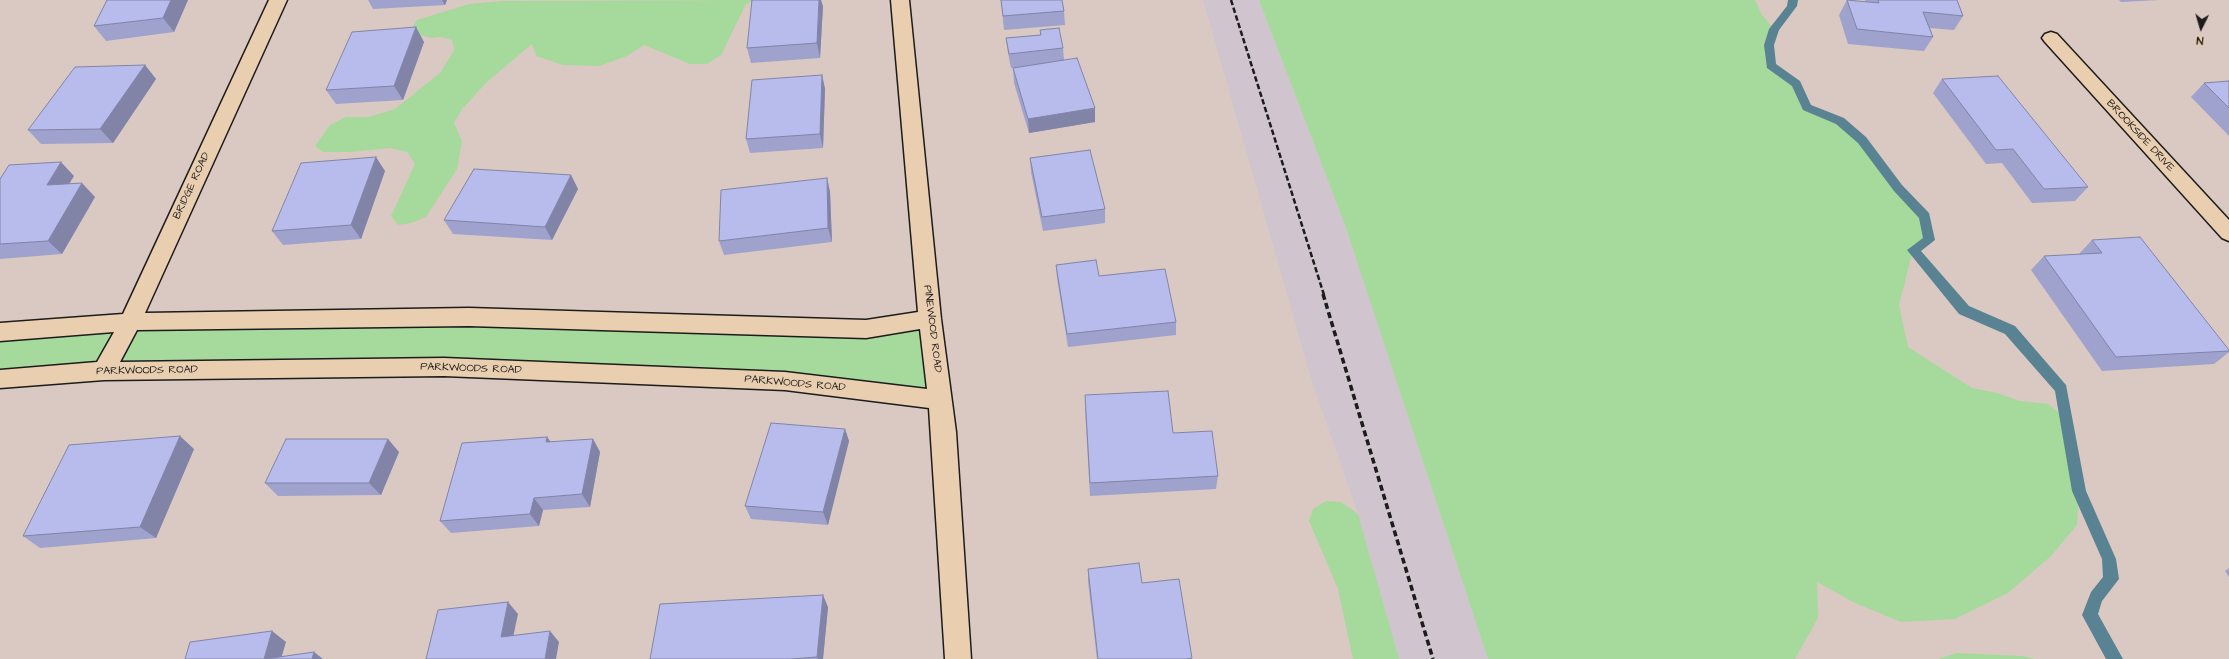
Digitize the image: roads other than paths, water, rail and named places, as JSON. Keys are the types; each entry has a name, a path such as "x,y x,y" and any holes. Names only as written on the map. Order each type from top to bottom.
{"street":[{"name":"BRIDGE ROAD","path":"104,371 130,322 278,0"},
{"name":"PINEWOOD ROAD","path":"900,0 930,319 941,400 958,659"},
{"name":"BROOKSIDE DRIVE","path":"2051,38 2227,229"},
{"path":"0,332 130,322 469,317 866,329 930,319"},
{"name":"PARKWOODS ROAD","path":"0,379 104,371 444,367 785,381 941,400"}],"waterway":[{"path":"1793,0 1792,6 1774,29 1769,45 1771,65 1796,84 1807,107 1840,121 1862,140 1898,188 1925,216 1929,240 1913,250 1964,310 2010,330 2061,389 2079,491 2109,559 2111,579 2096,597 2090,615 2115,659"}],"railway":[{"path":"1231,0 1324,295"},
{"path":"1323,294 1433,659"}]}
